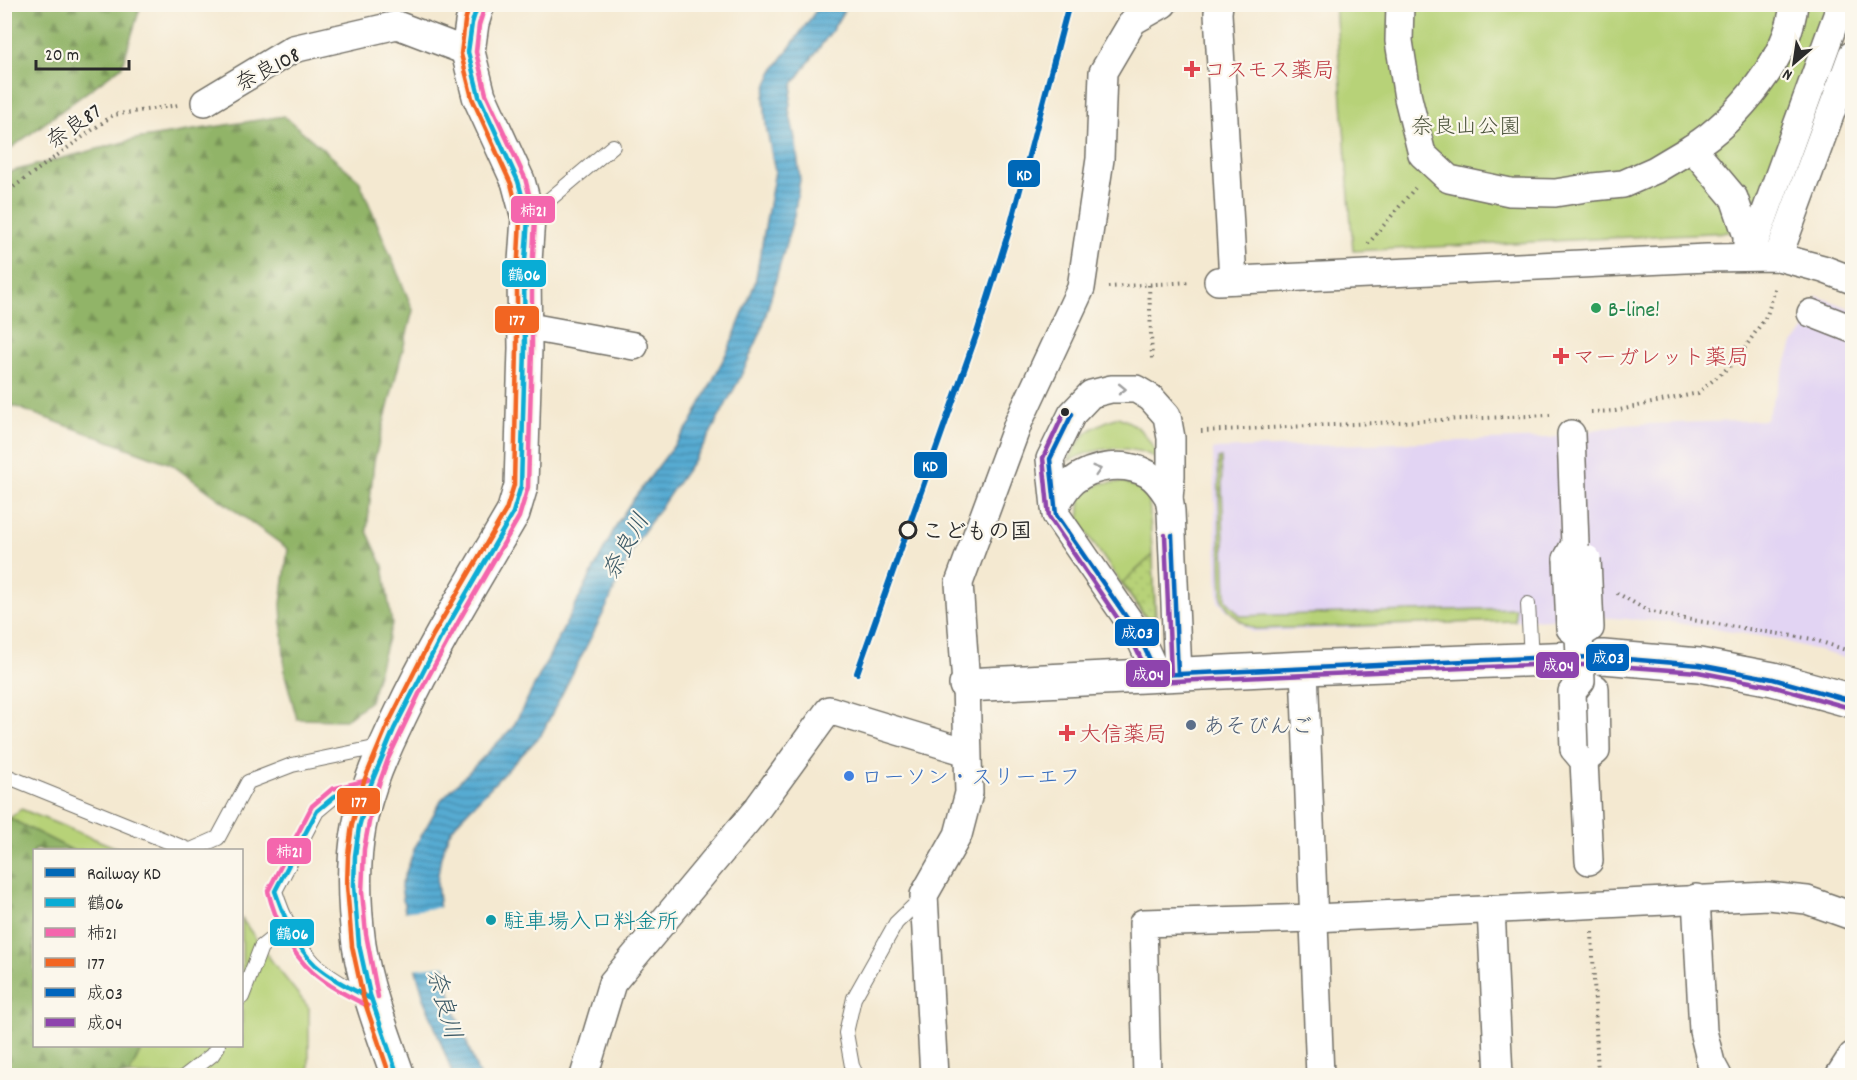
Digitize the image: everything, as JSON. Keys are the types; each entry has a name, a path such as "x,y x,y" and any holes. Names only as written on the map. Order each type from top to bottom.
{"main road":[{"path":"398,1076 371,999 359,945 355,862 359,826 386,746 417,681 513,513 521,486 524,276 528,218 518,181 479,96 468,52 472,23 478,4"},
{"path":"966,685 1531,658 1603,657 1699,665 1773,679 1852,701"}],"street":[{"path":"934,1076 924,896 958,835 969,793 966,685 959,583 1019,421 1081,288 1100,159 1103,72 1133,21 1163,4"},
{"path":"1219,4 1225,280 1707,258 1782,258 1852,280"},
{"path":"1400,4 1399,41 1407,98 1422,154 1449,179 1510,192 1555,193 1593,186 1623,184 1655,170 1692,148 1726,122 1760,84 1784,39 1792,19 1794,4"},
{"path":"1692,148 1734,198 1750,244 1841,4"},
{"name":"奈良108","path":"206,102 293,49 397,25 468,52"},
{"path":"1782,258 1852,55"},
{"path":"1811,313 1852,329"},
{"path":"524,326 634,346"},
{"path":"1111,388 1136,389 1151,398 1167,416 1171,476 1169,498 1172,519 1168,675 1056,515 1050,459 1072,414 1091,394 1111,388"},
{"path":"1571,420 1576,554 1570,628 1579,635 1581,681 1572,692 1585,753 1589,861"},
{"path":"1055,507 1072,482 1085,474 1105,467 1130,466 1148,474 1161,485 1169,498"},
{"path":"1304,668 1320,1076"},
{"path":"584,1076 612,983 757,809 829,710 967,752"},
{"path":"1147,1076 1143,923 1315,918 1768,896 1807,900 1852,916"},
{"path":"1696,898 1703,1031 1711,1063 1718,1076"},
{"path":"1491,909 1498,1076"},
{"path":"1839,1076 1852,1056"}],"lane":[{"path":"528,218 613,146"},
{"path":"1528,604 1531,658"},
{"path":"192,849 218,838 248,782 292,765 386,746"},
{"path":"4,775 188,849"},
{"path":"370,788 335,796 316,811 275,891 282,913 310,958 342,985 371,999"},
{"path":"857,1076 852,1066 846,1033 854,998 896,922 924,896"},
{"path":"243,994 261,947 289,924"},
{"path":"185,1076 212,1055 217,1047"}],"path":[{"name":"奈良87","path":"4,194 113,115 206,102"},
{"path":"1364,248 1418,184"},
{"path":"1200,431 1571,420 1698,393 1736,361 1767,315 1782,258"},
{"path":"1140,285 1225,280"},
{"path":"1149,285 1152,359"},
{"path":"1612,589 1648,611 1812,639 1852,652"}],"shaded area":[{"path":"1817,296 1852,309 1852,660 1777,639 1671,622 1599,617 1251,632 1218,602 1213,449 1550,438 1620,425 1766,420 1793,344 1805,330"}],"green space":[{"path":"5,4 141,5 122,66 6,152 5,160"},
{"name":"奈良山公園","path":"1335,5 1831,5 1749,231 1353,251"},
{"path":"284,116 359,180 413,310 374,461 367,531 383,566 392,624 370,701 345,720 297,719 285,675 281,604 288,549 171,464 5,403 5,173 136,139"},
{"path":"1118,417 1133,424 1144,434 1160,460 1138,451 1114,449 1091,452 1068,461 1087,433"},
{"path":"1221,458 1226,600 1241,616 1515,608 1515,621 1255,629 1250,627 1236,617 1222,600 1218,459"},
{"path":"1123,482 1142,489 1149,500 1156,618 1145,618 1079,522 1081,497 1101,483"},
{"path":"1153,555 1155,617 1146,617 1122,583"},
{"path":"21,809 120,849 33,849 33,1047 243,1047 243,920 309,1008 309,1075 5,1076 5,822"},
{"path":"5,816 70,849 33,849 33,1047 143,1047 129,1075 5,1075"}],"water":[{"name":"奈良川","path":"820,5 847,5 833,29 793,84 789,110 800,180 794,216 761,332 739,380 704,445 635,544 607,606 541,735 460,819 449,833 441,856 437,882 447,977 453,1006 479,1075 453,1075 424,998 412,956 401,886 415,847 442,799 513,727 618,522 691,423 729,348 755,283 775,171 766,126 764,97 767,84 773,71"}],"pier":[{"path":"443,907 448,965 412,969 402,912"}],"rail line":[{"name":"KD","path":"857,673 977,333 1009,231 1069,4"}],"transit line":[{"name":"177","path":"390,1076 363,997 352,946 347,886 352,825 364,781 387,726 433,635 506,510 514,485 520,219 511,184 472,98 461,54 465,21 470,4"},
{"name":"鶴06","path":"398,1076 370,995 359,945 354,886 359,827 371,784 394,729 440,639 513,513 521,486 525,348 524,276 528,218 518,181 479,96 468,52 472,23 478,4"},
{"name":"柿21","path":"378,997 366,934 362,892 364,849 373,801 388,759 419,694 519,517 528,487 535,218 525,178 486,94 476,52 479,25 485,6"},
{"name":"成04","path":"1065,411 1043,458 1049,517 1131,638 1154,682 1531,665 1603,665 1698,672 1771,686 1850,708"},
{"name":"成03","path":"1072,414 1050,459 1056,515 1138,634 1157,675 1531,658 1603,657 1699,665 1773,679 1852,701"},
{"name":"成04","path":"1165,535 1171,674"},
{"name":"成03","path":"1172,535 1178,674"},
{"name":"柿21","path":"368,780 332,789 312,806 268,891 284,934 304,964 325,982 368,1006"},
{"name":"鶴06","path":"370,787 335,796 317,811 275,891 291,930 315,965 342,984 371,999"}],"place":[{"name":"コスモス薬局","path":"1192,69"},
{"name":"B-line!","path":"1596,308"},
{"name":"マーガレット薬局","path":"1561,356"},
{"name":"こどもの国","path":"908,530"},
{"name":"あそびんご","path":"1191,725"},
{"name":"大信薬局","path":"1067,733"},
{"name":"ローソン・スリーエフ","path":"849,776"},
{"name":"駐車場入口料金所","path":"491,920"}]}
